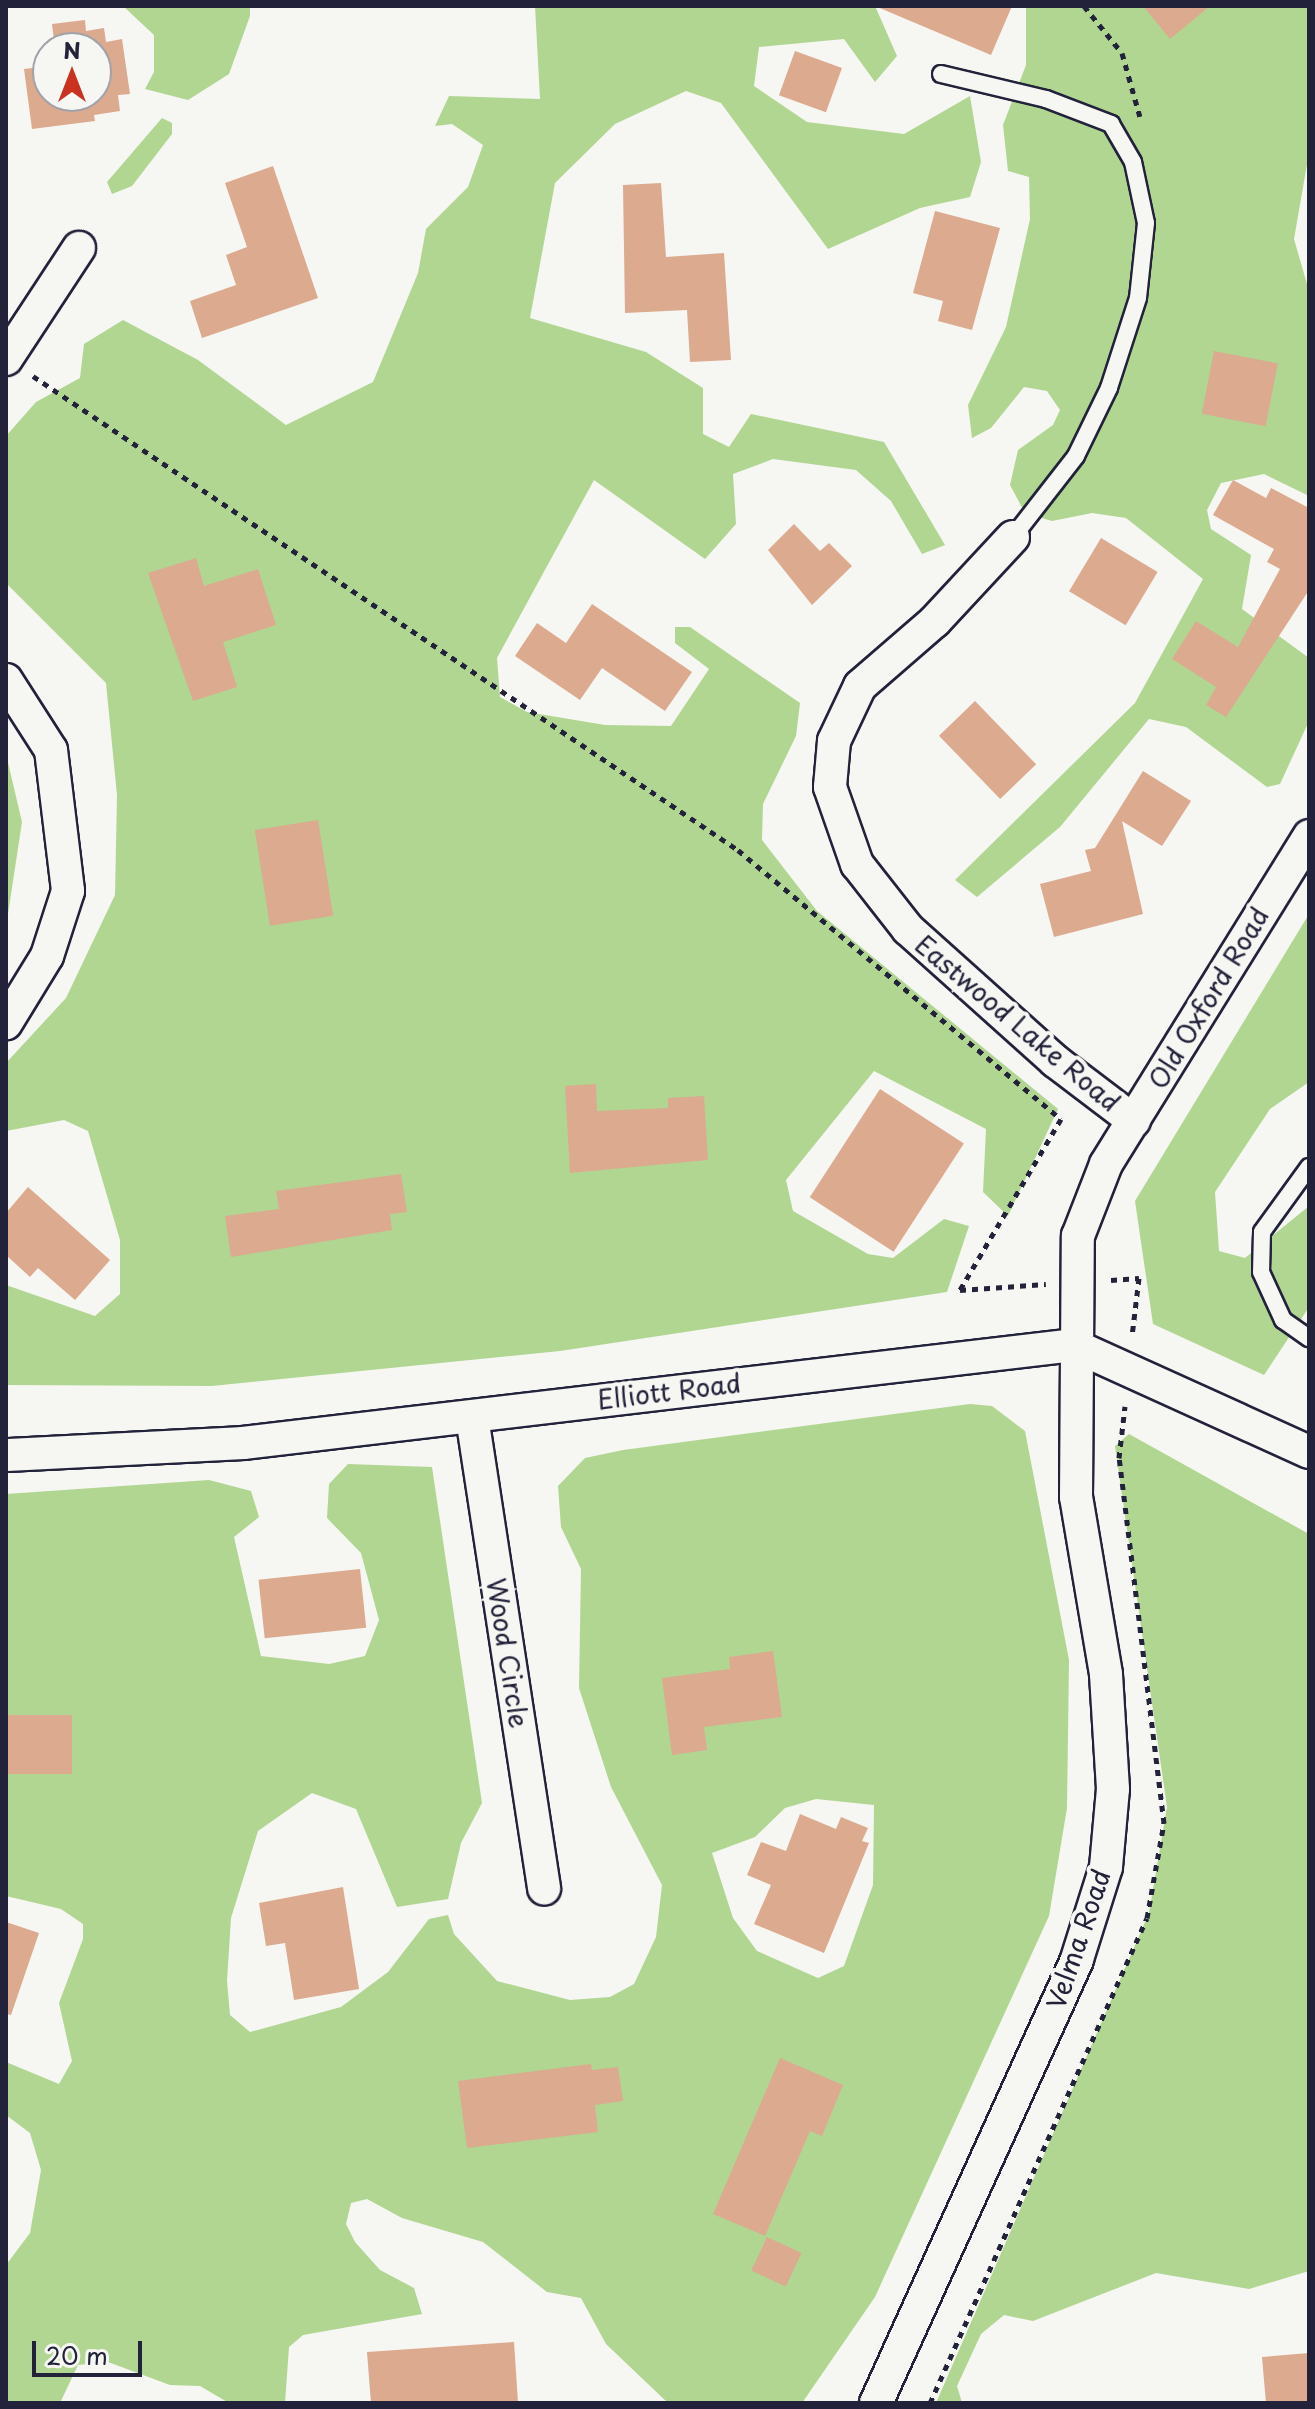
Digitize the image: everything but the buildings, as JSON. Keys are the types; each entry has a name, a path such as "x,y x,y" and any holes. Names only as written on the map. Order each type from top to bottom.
{"street":[{"path":"16,365 79,248"},
{"name":"Eastwood Lake Road","path":"1013,537 935,621 860,686 837,731 830,787 857,864 908,929 1055,1061 1134,1121"},
{"path":"6,680 51,750 68,891 47,956 6,1023"},
{"name":"Old Oxford Road","path":"1073,1345 1078,1236 1106,1164 1309,836"},
{"path":"1073,1345 1309,1452"},
{"name":"Elliott Road","path":"6,1455 243,1443 1073,1345"},
{"name":"Velma Road","path":"876,2403 1077,1959 1106,1867 1110,1732 1076,1497 1073,1345"},
{"name":"Wood Circle","path":"472,1417 544,1889"}],"lane":[{"path":"941,74 1046,99 1111,124 1133,162 1146,223 1138,298 1109,388 1076,456 1013,537"},
{"path":"1309,1167 1262,1232 1261,1272 1283,1320 1309,1338"}],"path":[{"path":"16,365 738,850 1061,1119 960,1290 1064,1283"},
{"path":"1094,1281 1139,1278 1130,1353"},
{"path":"930,2403 1147,1918 1164,1823 1119,1458 1125,1398"}],"green space":[{"path":"123,6 250,6 250,16 229,74 188,100 145,89 154,72 154,35"},
{"path":"535,6 875,6 897,56 875,82 844,39 759,47 754,86 807,122 904,134 970,96 981,162 970,197 920,208 828,249 721,103 686,91 615,124 555,183 530,318 646,352 703,388 703,434 729,447 751,414 884,442 945,545 922,554 891,501 856,470 773,459 733,474 736,524 705,559 594,480 497,658 500,697 527,712 605,725 671,726 709,669 675,643 675,627 690,627 800,703 796,736 763,804 762,840 817,911 1058,1109 1008,1216 983,1192 986,1129 874,1071 786,1180 793,1211 868,1254 893,1258 944,1219 969,1226 947,1292 560,1351 212,1386 6,1385 6,1285 95,1316 120,1294 120,1240 88,1131 64,1120 6,1131 6,1063 66,998 115,895 117,795 106,683 6,583 6,436 36,402 80,378 84,344 123,320 198,360 286,425 373,382 418,273 426,229 468,187 483,145 452,124 435,126 449,96 540,99"},
{"path":"1026,6 1309,6 1309,153 1294,239 1309,291 1309,496 1264,474 1221,483 1207,510 1211,529 1251,555 1242,609 1309,658 1309,721 1280,784 1267,787 1186,727 1149,719 1060,827 977,897 955,880 1135,703 1203,579 1126,518 1092,513 1052,521 1025,513 1010,485 1018,450 1053,425 1060,410 1047,391 1024,387 991,428 972,438 968,405 1006,327 1030,219 1029,177 1008,171 1003,125 1026,65"},
{"path":"162,118 172,123 172,134 132,186 112,194 107,182"},
{"path":"6,754 22,822 6,927"},
{"path":"1309,914 1309,1082 1270,1109 1215,1192 1219,1251 1245,1258 1309,1206 1309,1307 1264,1375 1153,1324 1135,1201"},
{"path":"970,1404 992,1406 1025,1431 1069,1660 1067,1808 1049,1916 875,2297 802,2403 668,2403 606,2344 581,2298 547,2292 483,2242 402,2218 367,2199 351,2203 346,2224 355,2242 380,2270 414,2288 422,2314 303,2335 289,2347 285,2403 229,2403 200,2386 170,2385 108,2362 78,2365 60,2403 6,2403 6,2265 30,2233 41,2170 30,2133 6,2115 6,2062 59,2084 72,2061 59,2003 83,1939 83,1924 61,1909 6,1896 6,1494 209,1480 251,1491 259,1517 234,1537 261,1656 329,1664 365,1656 379,1620 361,1553 327,1518 329,1484 348,1464 432,1467 482,1803 461,1843 448,1899 397,1907 356,1809 312,1793 258,1831 231,1918 227,1981 230,2015 250,2032 341,2007 388,1972 429,1919 448,1915 454,1934 497,1981 570,2000 610,1997 634,1984 656,1937 662,1885 611,1787 579,1688 581,1569 561,1527 558,1486 585,1458 623,1450","holes":["816,1799 874,1805 873,1885 844,1966 818,1978 757,1951 733,1918 712,1853 755,1837 785,1808"]},
{"path":"1129,1434 1309,1534 1309,2271 1249,2289 1156,2273 1033,2321 1004,2315 981,2334 957,2386 962,2403 936,2403 1149,1913 1167,1807 1115,1446"}]}
